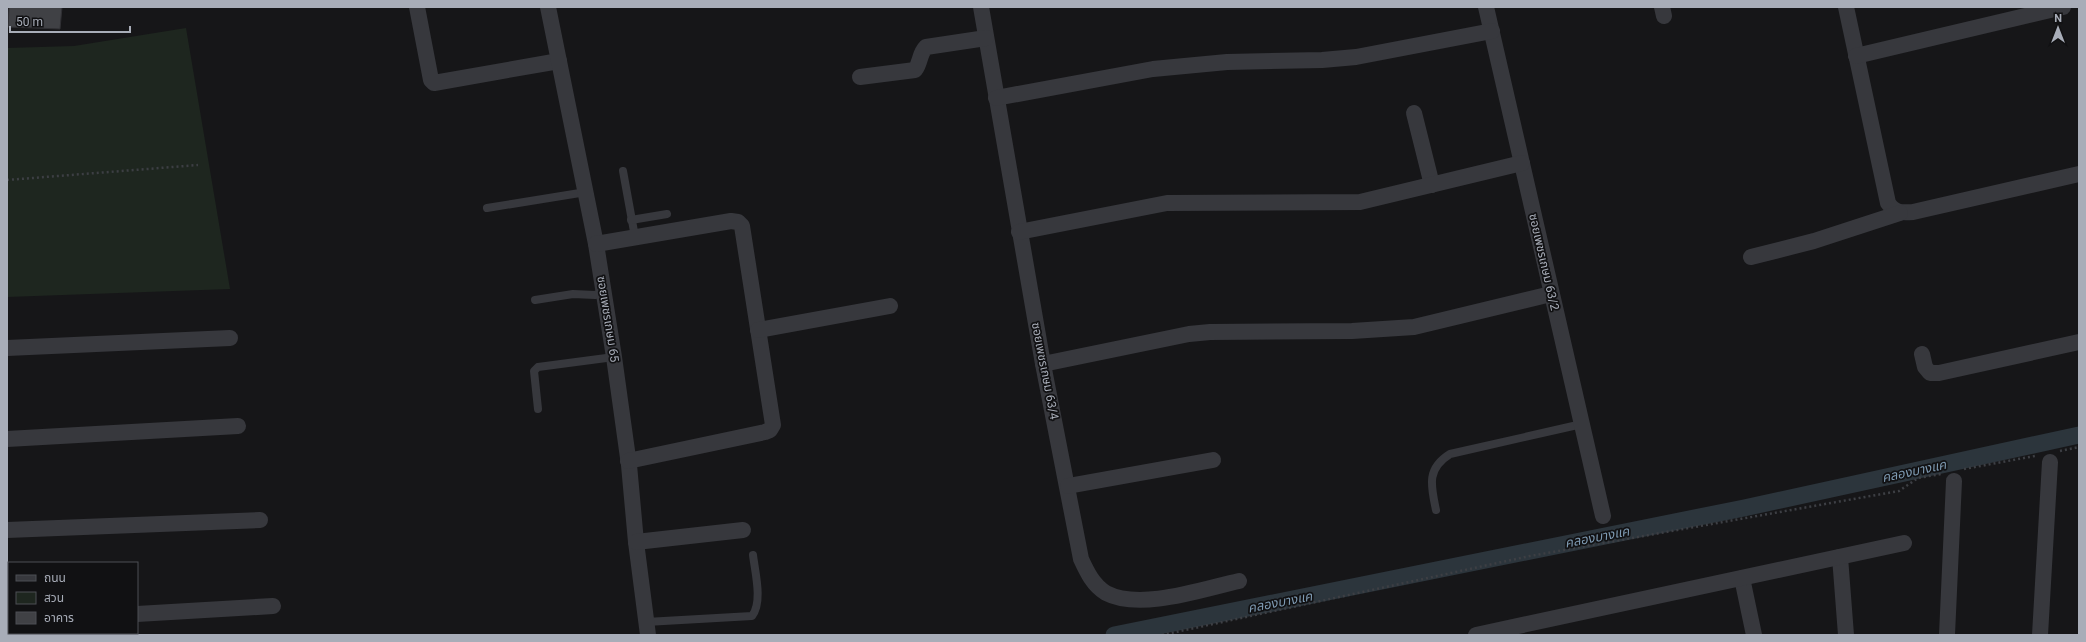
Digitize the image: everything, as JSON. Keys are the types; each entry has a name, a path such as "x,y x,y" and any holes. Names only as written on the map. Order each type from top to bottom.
{"street":[{"path":"417,7 430,80 434,83 559,61"},
{"name":"ซอยเพชรเกษม 65","path":"548,7 596,244 614,357 628,461 636,542 647,628"},
{"name":"ซอยเพชรเกษม 63/4","path":"981,7 1043,364 1068,486 1081,559 1089,577 1106,593 1130,599 1152,600 1239,581"},
{"name":"ซอยเพชรเกษม 63/2","path":"1486,7 1603,516"},
{"path":"1846,7 1888,203 1892,210 1900,213"},
{"path":"1856,56 2005,13 2063,7"},
{"path":"996,98 1152,69 1227,62 1349,58 1492,31"},
{"path":"860,77 915,70 919,65 921,52 926,47 986,38"},
{"path":"1414,113 1432,185"},
{"path":"1019,232 1167,204 1360,202 1522,163"},
{"path":"1751,258 1814,241 1900,213 1913,212 2079,174"},
{"path":"596,244 731,222 738,222 742,226 773,425 770,430 628,461"},
{"path":"1043,364 1189,334 1210,332 1352,331 1414,327 1551,294"},
{"path":"758,330 890,306"},
{"path":"7,348 230,338"},
{"path":"1922,354 1925,367 1930,373 1939,373 2079,342"},
{"path":"7,439 238,426"},
{"path":"2040,635 2049,456"},
{"path":"1068,486 1213,460"},
{"path":"1946,635 1953,475"},
{"path":"7,530 260,520"},
{"path":"636,542 743,530"},
{"path":"1476,635 1904,543"},
{"path":"1840,557 1846,635"},
{"path":"1742,578 1754,635"},
{"path":"138,614 273,606"}],"lane":[{"path":"623,171 635,237"},
{"path":"487,208 586,192"},
{"path":"632,220 667,214"},
{"path":"535,300 574,294 596,295 603,293"},
{"path":"538,409 534,371 538,367 614,357"},
{"path":"1436,510 1431,485 1433,472 1442,458 1450,454 1582,424"},
{"path":"647,628 752,616 756,611 757,601 753,555"}],"path":[{"path":"7,180 198,165"},
{"path":"1162,635 1530,556 1899,491 1918,478 1953,475 2049,456 2079,447"}],"green space":[{"path":"186,28 230,289 7,297 7,48 74,46"}],"building":[{"path":"9,7 62,7 60,29 8,27"}],"waterway":[{"name":"คลองบางแค","path":"1114,635 1744,508 2079,435"}]}
